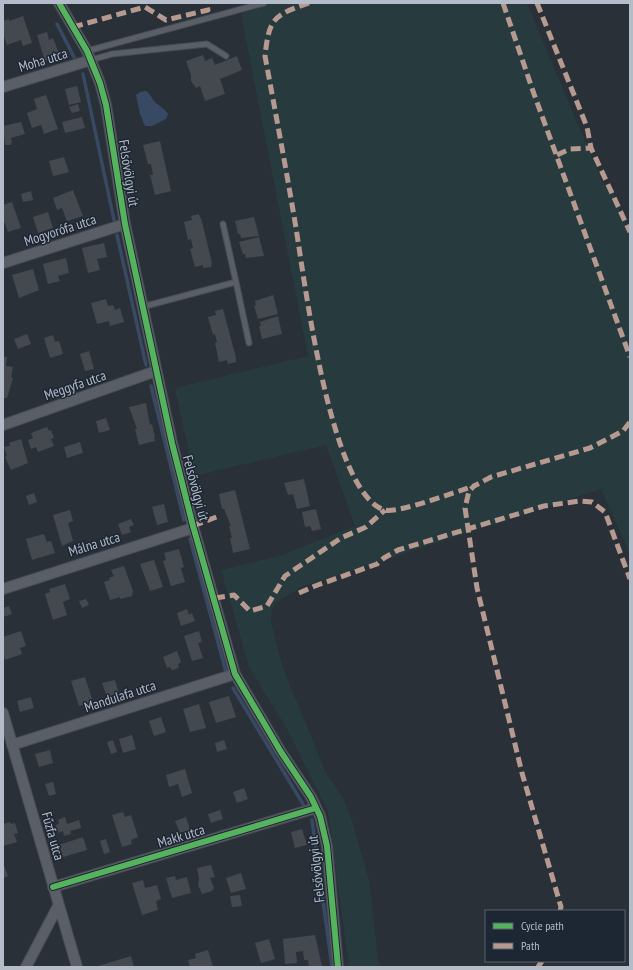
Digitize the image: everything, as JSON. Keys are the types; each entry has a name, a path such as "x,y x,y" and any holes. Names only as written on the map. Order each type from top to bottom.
{"street":[{"name":"Felsővölgyi út","path":"59,3 89,56 100,83 106,105 125,224 172,443 193,528 235,674 316,808 324,830 327,846 338,967"},
{"name":"Moha utca","path":"3,87 89,56"},
{"name":"Mogyorófa utca","path":"3,263 125,224"},
{"name":"Meggyfa utca","path":"3,425 156,371"},
{"name":"Málna utca","path":"3,589 193,528"},
{"name":"Mandulafa utca","path":"12,745 235,674"},
{"name":"Fűzfa utca","path":"3,713 76,967"},
{"name":"Makk utca","path":"53,887 316,808"},
{"path":"26,967 58,906"}],"lane":[{"path":"89,56 264,3"},
{"path":"89,56 207,44 226,56"},
{"path":"223,224 250,343"},
{"path":"142,307 236,282"}],"green space":[{"path":"274,3 527,3 603,184 613,193 630,236 630,554 601,489 304,586 275,603 271,612 271,622 283,668 326,773 344,799 351,818 369,880 379,967 349,967 328,811 287,729 249,667 221,570 279,556 355,526 326,445 194,476 175,388 308,356 241,14"}],"water":[{"path":"146,91 168,114 166,119 152,126 145,126 140,114 136,95 140,92"}],"building":[{"path":"23,16 32,43 23,46 21,40 7,45 3,34 3,21 9,19 9,21"},
{"path":"47,32 49,40 53,38 60,56 45,61 37,35"},
{"path":"203,55 205,61 212,58 215,65 237,56 242,70 220,79 225,94 205,101 200,86 196,88 191,81 191,75 186,61"},
{"path":"77,86 81,102 69,105 65,89"},
{"path":"46,95 58,129 44,134 41,125 32,128 27,113 37,109 34,99"},
{"path":"78,104 80,111 72,113 69,107"},
{"path":"82,117 85,128 65,133 62,122"},
{"path":"21,122 25,134 11,138 11,145 5,145 3,126"},
{"path":"160,141 171,191 155,195 150,175 153,175 151,164 148,164 143,145"},
{"path":"64,157 69,172 53,176 49,161"},
{"path":"73,190 83,216 67,221 62,208 57,210 53,198"},
{"path":"31,191 33,200 23,202 21,194"},
{"path":"12,202 21,228 8,232 5,223 3,224 3,205"},
{"path":"48,212 53,228 38,233 33,217"},
{"path":"199,214 212,263 211,267 203,268 203,265 195,267 190,249 193,248 191,239 188,240 184,222 192,220 191,216"},
{"path":"254,217 259,236 241,238 240,234 238,234 235,221"},
{"path":"259,237 264,256 246,258 239,242"},
{"path":"104,243 107,257 97,259 100,270 88,273 82,248"},
{"path":"66,258 69,273 58,276 60,281 48,284 43,264"},
{"path":"33,269 39,290 19,298 12,275"},
{"path":"273,295 278,314 258,319 254,306 256,305 255,301"},
{"path":"106,299 108,306 113,305 115,310 120,308 124,322 110,326 109,321 97,324 91,303"},
{"path":"223,309 236,358 236,362 228,364 227,360 219,362 215,343 217,342 215,334 213,335 208,317 216,315 215,311"},
{"path":"278,316 282,334 262,339 259,326 261,326 260,322"},
{"path":"27,334 31,344 18,349 14,339"},
{"path":"53,335 55,342 59,341 63,354 50,358 44,338"},
{"path":"89,351 94,369 85,371 80,354"},
{"path":"3,357 7,357 6,366 13,367 11,377 13,378 7,398 3,398"},
{"path":"146,403 155,441 139,445 135,429 137,429 129,407"},
{"path":"106,418 110,430 99,433 96,421"},
{"path":"47,427 49,431 51,430 54,438 51,439 54,446 38,452 36,447 31,449 28,440 33,438 31,433"},
{"path":"21,439 28,463 11,470 5,457 7,456 4,447 10,446 9,443"},
{"path":"80,442 83,453 67,458 64,447"},
{"path":"304,479 310,506 297,509 293,494 288,495 284,483"},
{"path":"235,490 250,549 233,553 230,538 232,538 229,526 231,526 224,509 222,509 219,494"},
{"path":"34,493 37,502 29,505 26,496"},
{"path":"164,504 168,522 157,525 152,507"},
{"path":"316,509 321,529 312,531 310,526 305,527 302,512"},
{"path":"70,510 73,521 68,523 73,541 62,546 53,515"},
{"path":"131,519 134,525 129,527 131,532 122,535 118,524"},
{"path":"44,534 47,542 51,541 55,553 32,560 26,539"},
{"path":"179,549 184,567 181,568 185,582 171,586 163,561 166,560 164,553"},
{"path":"154,560 163,587 150,591 140,564"},
{"path":"124,566 133,591 132,596 110,600 104,582 110,580 109,578 114,576 111,570"},
{"path":"65,584 70,599 63,602 67,615 53,620 45,594 50,592 49,589"},
{"path":"86,599 89,605 82,608 79,601"},
{"path":"9,606 12,614 3,617 3,608"},
{"path":"187,609 189,615 192,613 195,621 181,626 177,613"},
{"path":"21,631 26,646 20,648 22,654 5,660 3,652 3,637"},
{"path":"199,631 202,642 198,643 203,658 192,661 184,636"},
{"path":"177,651 181,662 178,664 179,668 172,670 170,667 167,668 163,657"},
{"path":"85,677 93,702 79,706 71,681"},
{"path":"115,680 119,694 107,697 102,683"},
{"path":"229,696 236,717 216,723 209,702"},
{"path":"31,697 34,708 20,712 17,701"},
{"path":"199,704 206,728 190,732 183,709"},
{"path":"161,717 166,732 154,736 149,721"},
{"path":"132,735 136,749 123,753 119,739"},
{"path":"113,740 117,752 111,754 107,742"},
{"path":"224,740 227,749 217,752 215,743"},
{"path":"50,750 53,763 39,767 35,754"},
{"path":"185,769 192,793 182,797 178,784 169,787 166,775"},
{"path":"53,782 56,794 49,796 45,784"},
{"path":"244,788 248,799 237,803 233,792"},
{"path":"220,810 223,819 211,823 208,814"},
{"path":"123,812 125,817 131,815 138,837 131,840 132,844 122,847 112,815"},
{"path":"65,817 67,824 79,820 81,828 70,831 71,834 64,836 63,831 58,833 56,825 59,824 58,820"},
{"path":"186,817 190,830 180,833 175,821"},
{"path":"10,822 11,824 15,823 18,833 14,834 17,842 3,846 3,824"},
{"path":"302,829 307,845 295,848 291,832"},
{"path":"83,837 87,850 63,857 59,845"},
{"path":"106,839 110,852 104,854 100,841"},
{"path":"3,862 8,876 3,878"},
{"path":"211,865 215,877 210,878 214,888 212,891 202,894 198,885 199,878 197,868"},
{"path":"241,873 246,889 231,893 226,878"},
{"path":"175,876 176,880 187,877 191,893 172,898 166,878"},
{"path":"143,880 145,888 157,885 161,899 156,901 158,910 142,915 132,883"},
{"path":"240,895 242,906 232,907 230,896"},
{"path":"315,935 322,966 309,967 308,960 304,960 303,951 296,952 297,963 285,964 283,939"},
{"path":"269,939 275,959 261,963 255,943"},
{"path":"208,950 213,967 190,967 188,960 196,958 195,954"},
{"path":"131,956 134,967 98,967 98,966"}],"waterway":[{"path":"57,24 74,57"},
{"path":"83,74 114,220"},
{"path":"117,235 146,365"},
{"path":"151,386 184,520"},
{"path":"190,539 226,672"},
{"path":"233,688 303,804"},
{"path":"312,820 332,967"}],"marked path":[{"path":"73,27 145,7 166,20 208,10 206,3"},
{"path":"309,3 288,11 275,20 269,33 265,56 291,196 312,328 334,423 348,464 364,494 384,510 401,509 474,486"},
{"path":"503,3 534,94 630,357"},
{"path":"537,3 587,127 591,148 630,232"},
{"path":"557,155 570,149 591,148"},
{"path":"560,910 561,907 522,773 477,588 465,508 469,491 474,486 491,477 590,448 623,431 630,422"},
{"path":"299,593 377,564 398,550 544,506 580,501 592,502 605,512 630,579"},
{"path":"215,598 234,595 250,611 267,606 285,576 341,538 366,527 385,510"},
{"path":"193,526 219,516"},
{"path":"538,967 541,962"}],"cycle path":[{"path":"59,3 87,51 100,83 106,105 125,224 172,443 193,526 235,674 281,752 311,797 320,816 327,846 338,967"},
{"path":"53,887 316,808"}]}
